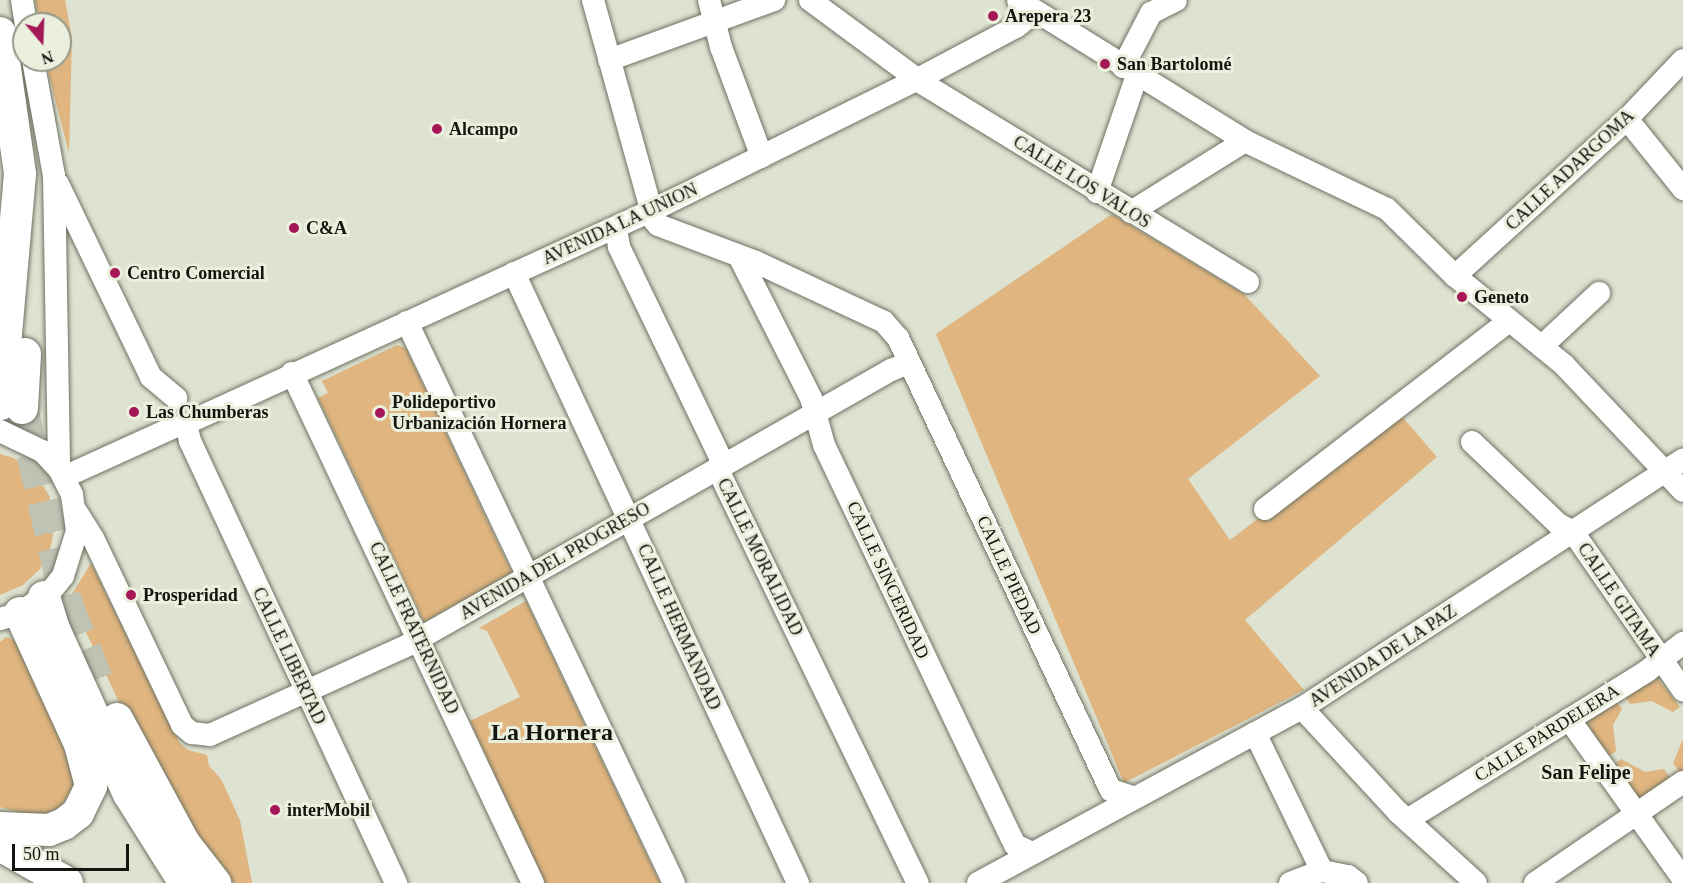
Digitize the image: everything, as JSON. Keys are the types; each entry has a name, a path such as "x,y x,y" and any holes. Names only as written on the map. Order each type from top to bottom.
{"highway":[{"path":"0,33 10,178 11,406"},
{"path":"0,284 4,222 10,178"},
{"path":"0,828 49,830 64,824 81,808 91,786 80,744 21,610"},
{"path":"21,610 54,629 129,794 185,883"},
{"path":"103,694 184,843 214,883"},
{"path":"0,845 67,883"}],"street":[{"path":"593,0 609,60 664,217 741,260 798,281"},
{"path":"709,0 762,157"},
{"path":"609,60 774,0"},
{"name":"CALLE LOS VALOS","path":"810,0 918,79 1097,192 1248,282"},
{"path":"1097,192 1147,7 1176,0"},
{"path":"1026,6 1245,141 1387,209 1455,276 1542,346 1675,466 1683,491"},
{"name":"AVENIDA LA UNION","path":"61,473 186,425 292,373 617,227 664,217 762,157 1016,27 1026,6"},
{"name":"CALLE ADARGOMA","path":"1455,276 1627,119 1683,60"},
{"path":"35,72 54,175 61,473"},
{"path":"1627,119 1683,189"},
{"path":"1131,212 1245,141"},
{"name":"CALLE LIBERTAD","path":"54,175 151,376 176,399 184,397 193,403 186,425 190,441 396,883"},
{"name":"CALLE MORALIDAD","path":"617,227 619,247 720,457 718,468 918,883"},
{"name":"CALLE SINCERIDAD","path":"741,260 763,297 815,414 824,445 1011,837 1015,845 1030,852"},
{"name":"CALLE HERMANDAD","path":"514,273 798,883"},
{"path":"763,297 778,283 798,281"},
{"name":"CALLE PIEDAD","path":"798,281 884,322 898,338 1111,790"},
{"path":"1542,346 1599,293"},
{"path":"1265,509 1509,321"},
{"path":"407,322 674,883"},
{"name":"AVENIDA DEL PROGRESO","path":"76,511 93,538 183,725 192,733 210,735 306,693 419,639 718,468 908,363"},
{"name":"CALLE FRATERNIDAD","path":"292,373 533,883"},
{"path":"0,431 42,451 61,473 76,511 74,548 63,576 21,610"},
{"name":"CALLE GITAMA","path":"1472,442 1558,524 1573,532 1683,690"},
{"name":"AVENIDA DE LA PAZ","path":"1072,829 1082,828 1133,797 1302,708 1675,466"},
{"name":"CALLE PARDELERA","path":"1407,820 1647,671 1659,658 1683,643"},
{"path":"1302,708 1407,820 1476,883"},
{"path":"1569,719 1683,879"},
{"path":"1255,733 1322,871"},
{"path":"1535,883 1683,782"},
{"path":"1111,790 1133,797"},
{"name":"AVENIDA DE LA PAZ","path":"978,883 1072,829 1104,806 1111,790"},
{"path":"1290,883 1322,871 1348,876 1357,883"}],"shaded area":[{"path":"35,0 65,0 67,12 37,12"},
{"path":"48,72 71,72 69,153"},
{"path":"1112,214 1244,294 1320,376 1188,479 1230,540 1398,412 1437,457 1245,620 1304,690 1124,783 936,334"},
{"path":"397,345 406,348 512,573 424,622 318,398 328,393 322,381"},
{"path":"0,454 14,458 35,474 49,495 55,520 51,546 40,569 23,585 0,595"},
{"path":"91,563 180,743 188,750 207,755 209,766 221,779 240,820 252,883 226,883 134,734 76,611 66,614 69,599"},
{"path":"526,601 660,883 543,883 528,852 470,721 520,697 487,631 479,628"},
{"path":"6,637 22,643 81,781 57,810 37,818 0,807 0,642"},
{"path":"1656,676 1680,707 1673,712 1652,701 1630,704 1624,695"},
{"path":"1616,701 1622,709 1613,725 1616,751 1608,757 1585,720"},
{"path":"1683,739 1683,771 1680,773 1673,763"},
{"path":"1621,759 1645,772 1664,769 1671,779 1640,800 1613,765"}],"tunnel":[{"path":"22,408 67,605 103,694"}],"place":[{"name":"Arepera 23","path":"993,16"},
{"name":"San Bartolomé","path":"1105,64"},
{"name":"Alcampo","path":"437,129"},
{"name":"C&A","path":"294,228"},
{"name":"Centro Comercial","path":"115,273"},
{"name":"Geneto","path":"1462,297"},
{"name":"Las Chumberas","path":"134,412"},
{"name":"Polideportivo Urbanización Hornera","path":"380,413"},
{"name":"Prosperidad","path":"131,595"},
{"name":"interMobil","path":"275,810"}],"district":[{"name":"La Hornera","path":"552,733"},
{"name":"San Felipe","path":"1586,772"}]}
